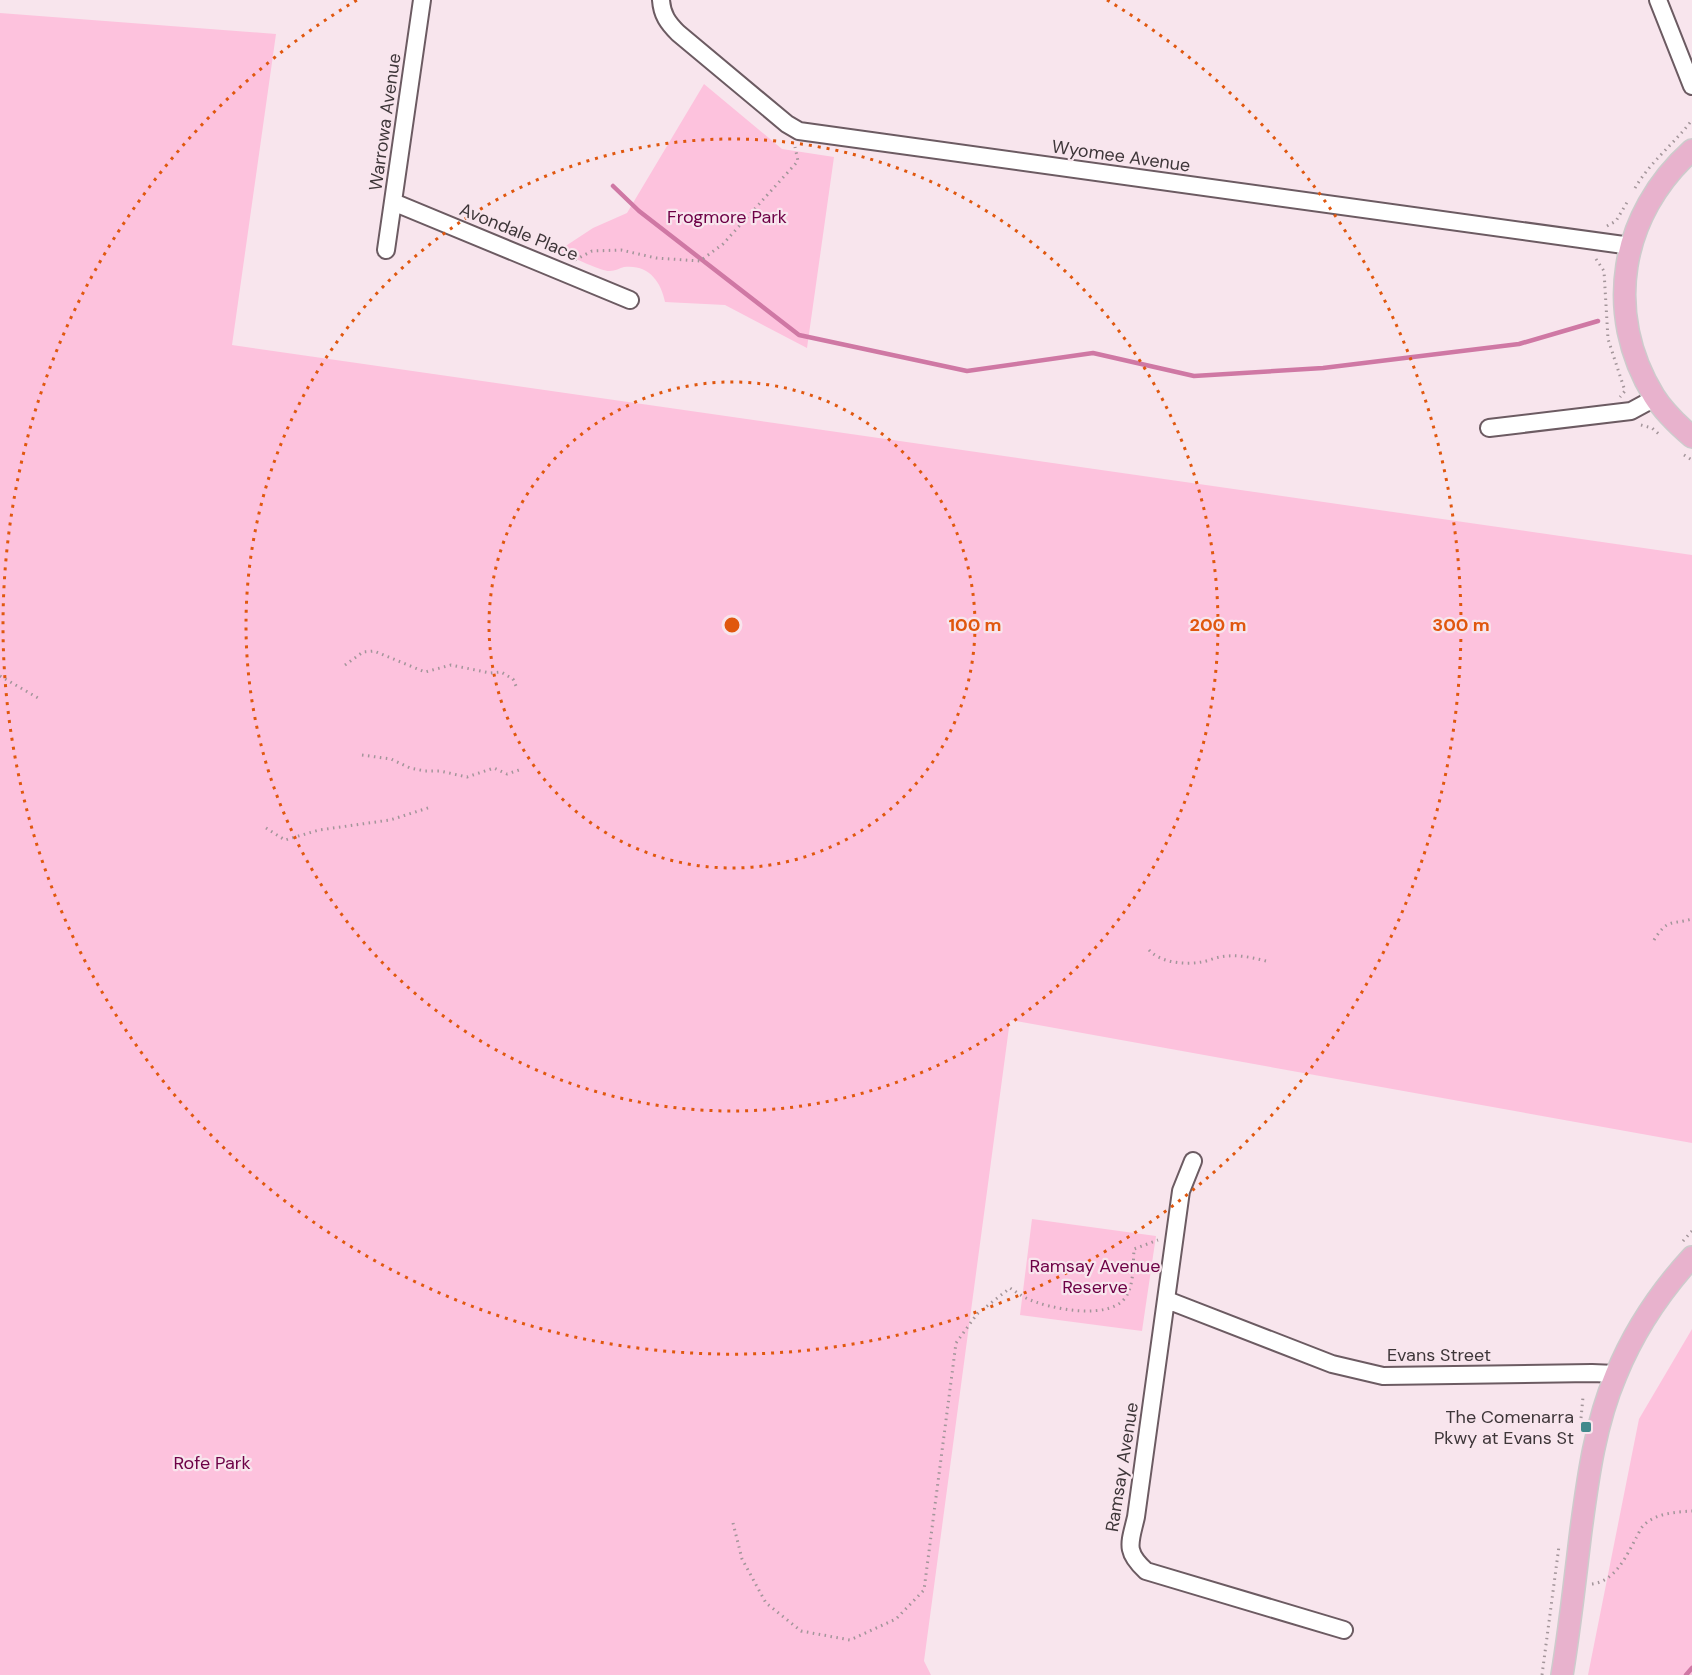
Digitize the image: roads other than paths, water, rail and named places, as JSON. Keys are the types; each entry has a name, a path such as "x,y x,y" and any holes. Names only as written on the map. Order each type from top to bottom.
{"main road":[{"path":"1692,150 1660,183 1644,209 1631,246 1624,293 1626,321 1631,344 1642,373 1655,398 1674,421 1692,436"},
{"path":"1562,1675 1589,1476 1604,1407 1616,1374 1646,1315 1664,1288 1692,1257"}],"street":[{"name":"Warrowa Avenue","path":"386,250 422,0"},
{"name":"Wyomee Avenue","path":"661,0 662,10 668,22 678,33 786,124 799,131 1631,246"},
{"path":"1658,0 1692,86"},
{"name":"Avondale Place","path":"393,202 630,300"},
{"path":"1489,428 1631,411 1655,398"},
{"name":"Ramsay Avenue","path":"1193,1161 1181,1191 1136,1517 1129,1547 1135,1561 1146,1571 1344,1630"},
{"name":"Evans Street","path":"1167,1300 1332,1364 1383,1376 1616,1374"}],"waterway":[{"path":"613,186 639,211 799,335 967,371 1093,353 1194,376 1323,368 1519,344 1598,321"},
{"path":"1686,1675 1692,1668"}],"place":[{"name":"The Comenarra Pkwy at Evans St","path":"1586,1427"}],"park label":[{"name":"Frogmore Park","path":"727,217"},
{"name":"Ramsay Avenue Reserve","path":"1095,1276"},
{"name":"Rofe Park","path":"212,1463"}]}
